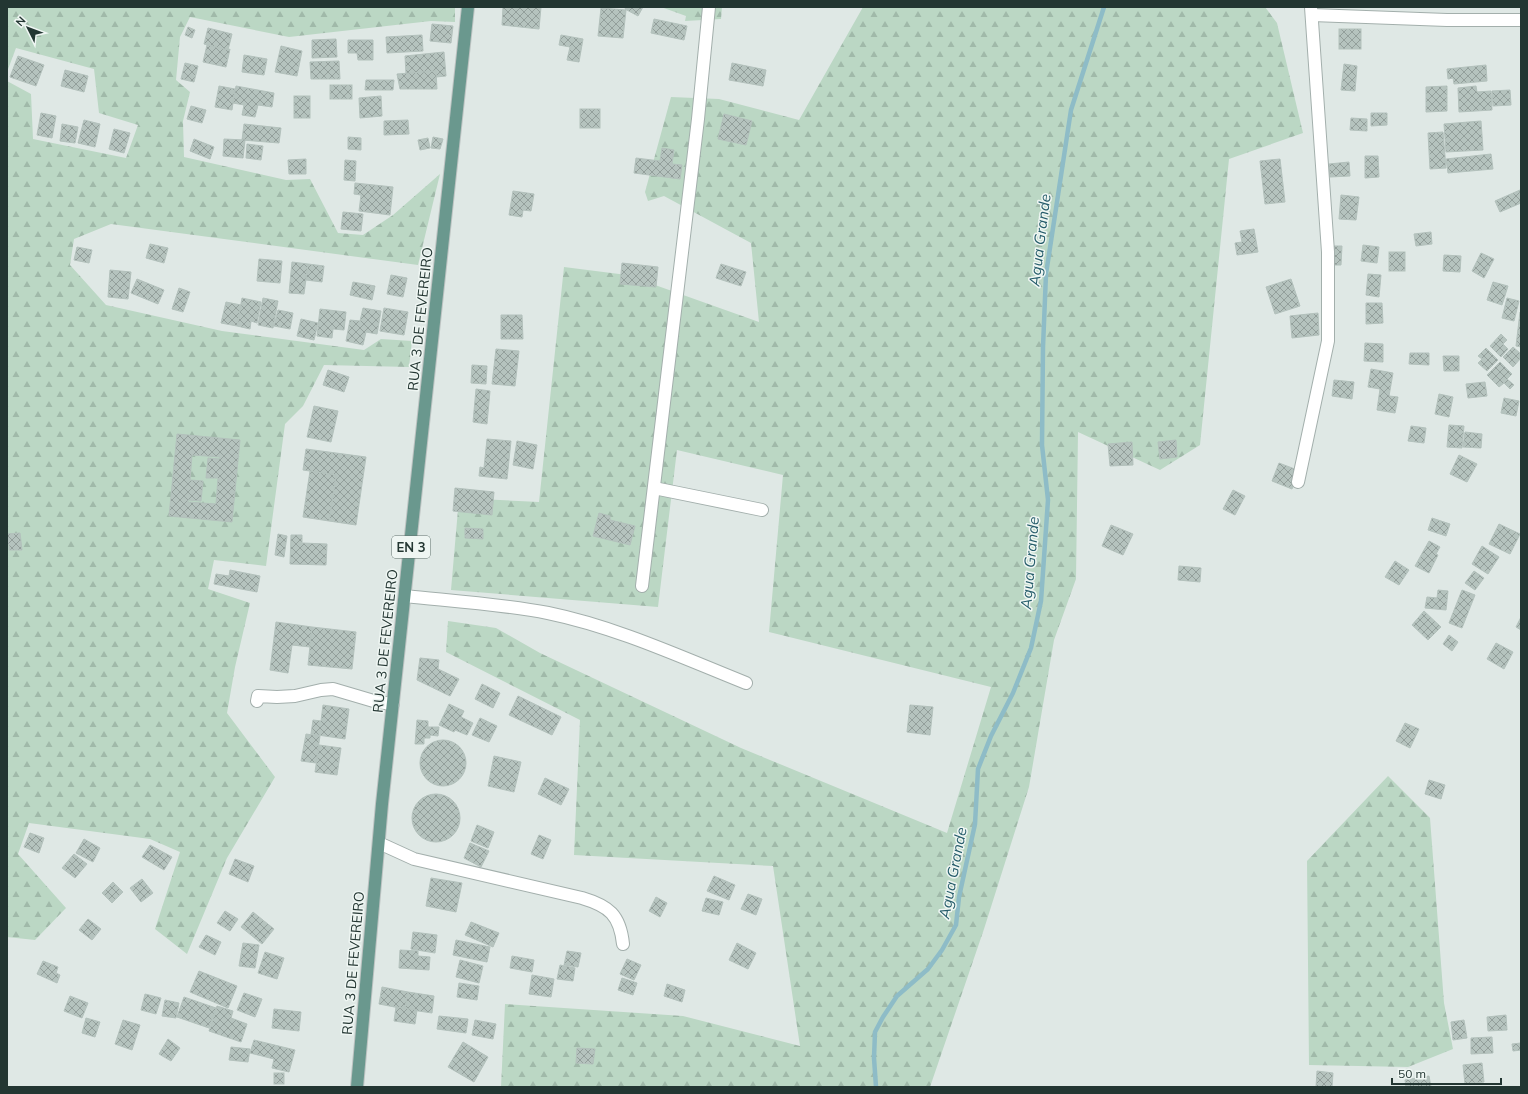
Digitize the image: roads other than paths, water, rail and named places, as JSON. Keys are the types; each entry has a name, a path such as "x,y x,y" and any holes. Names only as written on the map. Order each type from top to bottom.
{"main road":[{"name":"RUA 3 DE FEVEREIRO","path":"357,1087 393,704 406,596 468,7"}],"street":[{"path":"642,586 698,119 709,7"},
{"path":"1298,482 1328,341 1328,252 1312,11 1447,20 1521,20"},
{"path":"654,488 762,510"},
{"path":"406,596 518,609 582,622 642,641 746,683"},
{"path":"257,701 258,696 290,696 333,689 377,702 393,704"},
{"path":"379,843 414,859 598,903 610,911 618,920 622,930 623,944"}],"waterway":[{"name":"Agua Grande","path":"876,1087 874,1058 875,1032 897,996 928,969 942,950 956,925 959,897 975,824 978,769 991,736 1013,693 1031,648 1041,601 1048,500 1042,445 1043,347 1046,274 1071,110 1104,7"}]}
